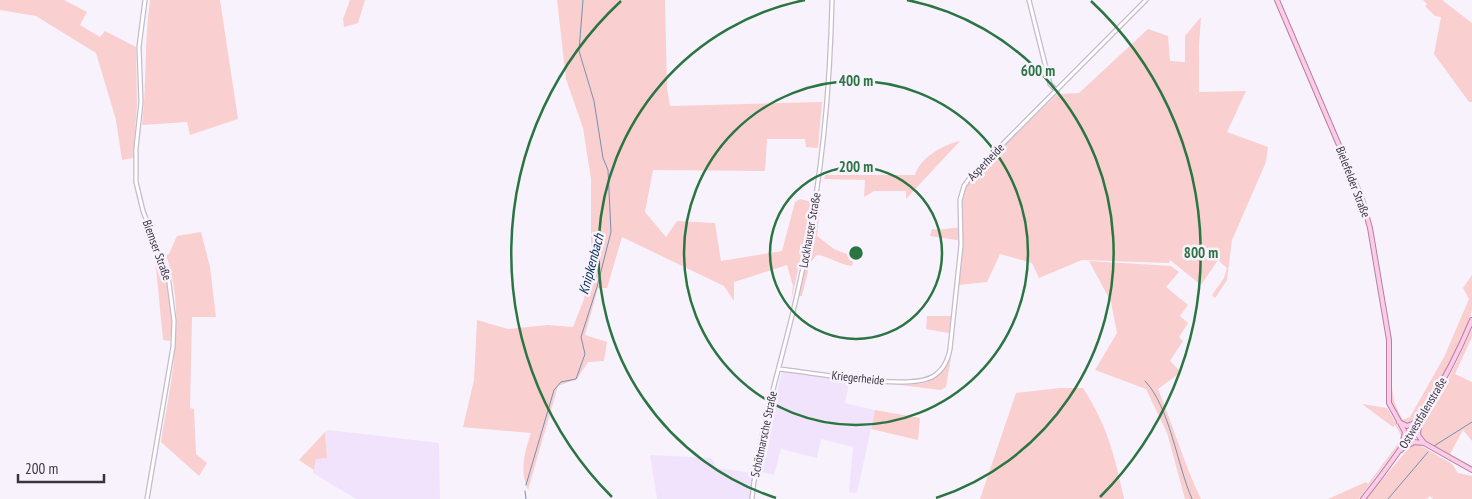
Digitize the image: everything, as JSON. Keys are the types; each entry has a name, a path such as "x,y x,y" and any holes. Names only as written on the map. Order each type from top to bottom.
{"main road":[{"name":"Bielefelder Straße","path":"1277,0 1366,214 1389,340 1389,403 1396,419"},
{"name":"Ostwestfalenstraße","path":"1363,499 1401,450 1421,419 1448,371 1472,320"},
{"path":"1396,419 1407,426 1421,419"},
{"path":"1396,419 1405,436 1401,450"},
{"path":"1421,419 1417,432 1424,443"},
{"path":"1401,450 1414,442 1424,443 1472,470"}],"street":[{"name":"Biemser Straße","path":"145,0 139,47 141,102 136,148 136,182 143,211 168,275 174,320 173,347 148,499"},
{"name":"Lockhauser Straße","path":"779,369 806,255 820,177 828,101 832,0"},
{"path":"1029,0 1050,84 1057,91"},
{"name":"Asperheide","path":"936,374 946,363 950,349 961,245 960,200 964,186 973,174 1146,0"},
{"name":"Kriegerheide","path":"779,369 901,382 925,380 936,374"},
{"name":"Schötmarsche Straße","path":"752,499 757,459 779,369"}],"shaded area":[{"path":"0,0 64,0 87,12 80,25 100,37 105,31 136,47 137,105 133,158 122,160 116,120 96,53 36,16 0,10"},
{"path":"150,0 220,0 238,119 190,135 187,122 142,125"},
{"path":"350,0 365,0 358,23 344,27 343,19"},
{"path":"557,0 665,0 667,88 670,106 822,102 818,148 806,147 805,139 767,139 765,171 653,170 645,212 666,237 677,221 715,223 721,261 782,251 795,202 800,199 812,202 791,303 793,286 787,265 734,282 734,301 724,286 622,237 607,288 598,288 585,335 607,342 604,361 588,362 577,379 558,386 528,490 523,469 531,433 463,427 474,380 477,320 508,329 548,325 573,327 584,299 591,266 591,179 583,128 566,79"},
{"path":"1423,0 1442,0 1472,23 1472,102 1469,102 1434,54 1441,17 1435,16 1425,6 1427,4"},
{"path":"1201,17 1199,92 1246,91 1227,132 1268,147 1266,162 1232,240 1227,280 1215,298 1212,295 1224,278 1227,268 1218,260 1201,285 1170,260 1169,263 1082,260 1039,278 1032,263 1000,254 987,282 959,285 963,241 930,236 932,229 962,228 962,196 971,178 1057,94 1079,93 1148,29 1168,36 1170,61 1185,62 1185,36"},
{"path":"960,141 906,199 906,191 874,191 864,197 865,180 824,179 825,175 915,175 922,163 933,153"},
{"path":"818,199 821,199 817,236 834,249 854,257 852,266 817,255 810,263 802,296 799,296"},
{"path":"201,232 210,267 216,317 192,317 190,408 194,409 196,454 207,463 199,476 161,442 173,372 176,325 172,278 166,255 169,254 177,236"},
{"path":"159,256 167,276 171,298 172,320 170,341 163,340 155,257"},
{"path":"1089,261 1171,266 1179,272 1166,287 1188,305 1180,316 1188,323 1179,337 1183,341 1170,361 1181,372 1158,389 1201,499 1185,499 1167,433 1146,389 1095,370 1117,333 1111,302"},
{"path":"1472,275 1472,310 1462,338 1448,367 1415,420 1406,423 1396,415 1391,403 1391,377 1394,399 1403,420 1410,417 1444,357 1469,299 1463,288"},
{"path":"927,316 951,316 949,333 926,329"},
{"path":"1472,329 1472,337 1455,374 1472,382 1472,441 1463,430 1449,456 1422,438 1419,431 1446,384"},
{"path":"951,358 946,387 941,390 891,384 919,384 926,382 938,374"},
{"path":"782,371 850,379 845,403 875,410 857,493 849,492 853,447 821,439 817,458 781,449 774,475 757,471"},
{"path":"1060,388 1083,388 1098,415 1109,441 1124,499 980,499 1016,393"},
{"path":"1362,404 1387,408 1403,435 1402,441 1359,499 1328,499 1366,482 1368,484 1400,441 1401,435 1395,425 1393,427"},
{"path":"875,410 920,418 918,440 871,429"},
{"path":"329,430 439,443 440,499 356,499 313,473 316,459 327,458 325,432"},
{"path":"325,432 327,458 316,459 314,470 299,460"},
{"path":"1412,444 1418,444 1452,464 1458,473 1472,476 1472,499 1433,499 1430,496 1427,499 1366,499"},
{"path":"650,455 711,458 717,468 752,473 750,499 657,499"}],"waterway":[{"name":"Knipkenbach","path":"526,485 554,390 561,382 576,379 585,354 581,337 597,287 611,232 608,170 603,158 594,101 579,51 583,0"},
{"path":"1145,381 1154,392 1167,421 1192,499"},
{"path":"1434,446 1472,422"},
{"path":"1388,499 1428,452"},
{"name":"Knipkenbach","path":"525,491 526,499"}]}
